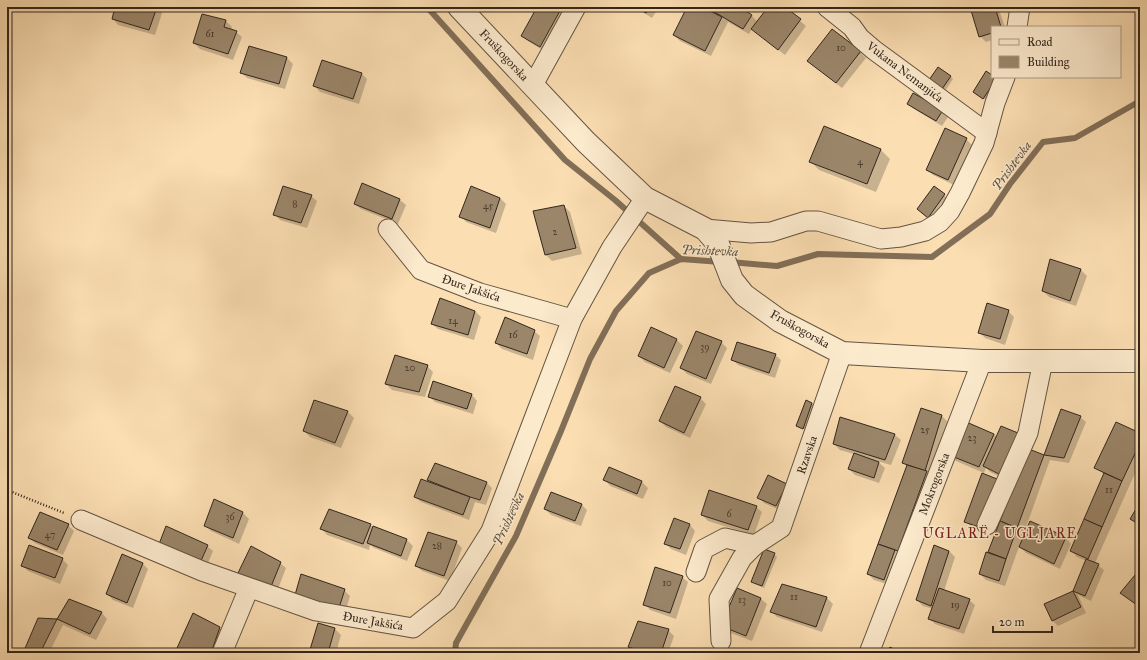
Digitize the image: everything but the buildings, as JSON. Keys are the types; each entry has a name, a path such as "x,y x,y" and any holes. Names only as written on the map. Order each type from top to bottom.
{"street":[{"name":"Fruškogorska","path":"459,7 586,142 645,198 712,237 732,280 744,295 780,321 842,353 982,361 1140,361"},
{"name":"Fruškogorska","path":"533,86 576,7"},
{"name":"Vukana Nemanjića","path":"827,7 852,27 860,38 874,50 987,133"},
{"path":"1017,26 1020,7"},
{"path":"712,237 771,232 806,221 818,221 881,239 900,237 925,231 940,222 950,211 960,193 984,143 995,103 1005,78"},
{"name":"Đure Jakšića","path":"81,520 202,571 316,611 413,628 447,601 491,531 572,319 612,247 645,198"},
{"name":"Đure Jakšića","path":"388,229 421,270 480,293 572,319"},
{"name":"Rzavska","path":"721,641 719,599 742,558 755,545 781,528 842,353"},
{"name":"Mokrogorska","path":"869,653 982,361"},
{"path":"987,525 1028,433 1043,361"},
{"path":"696,572 704,549 725,538 755,545"},
{"path":"222,653 249,588"}],"path":[{"path":"7,490 81,520"}],"waterway":[{"path":"427,7 565,160 615,200 681,259"},
{"name":"Prishtevka","path":"730,262 777,266 818,254 932,257 990,214 1010,184 1043,142 1075,138 1140,101"},
{"name":"Prishtevka","path":"455,653 456,643 516,536 590,359 616,311 649,273 681,259 721,262"}],"district":[{"name":"UGLARË - UGLJARE","path":"1000,533"}]}
